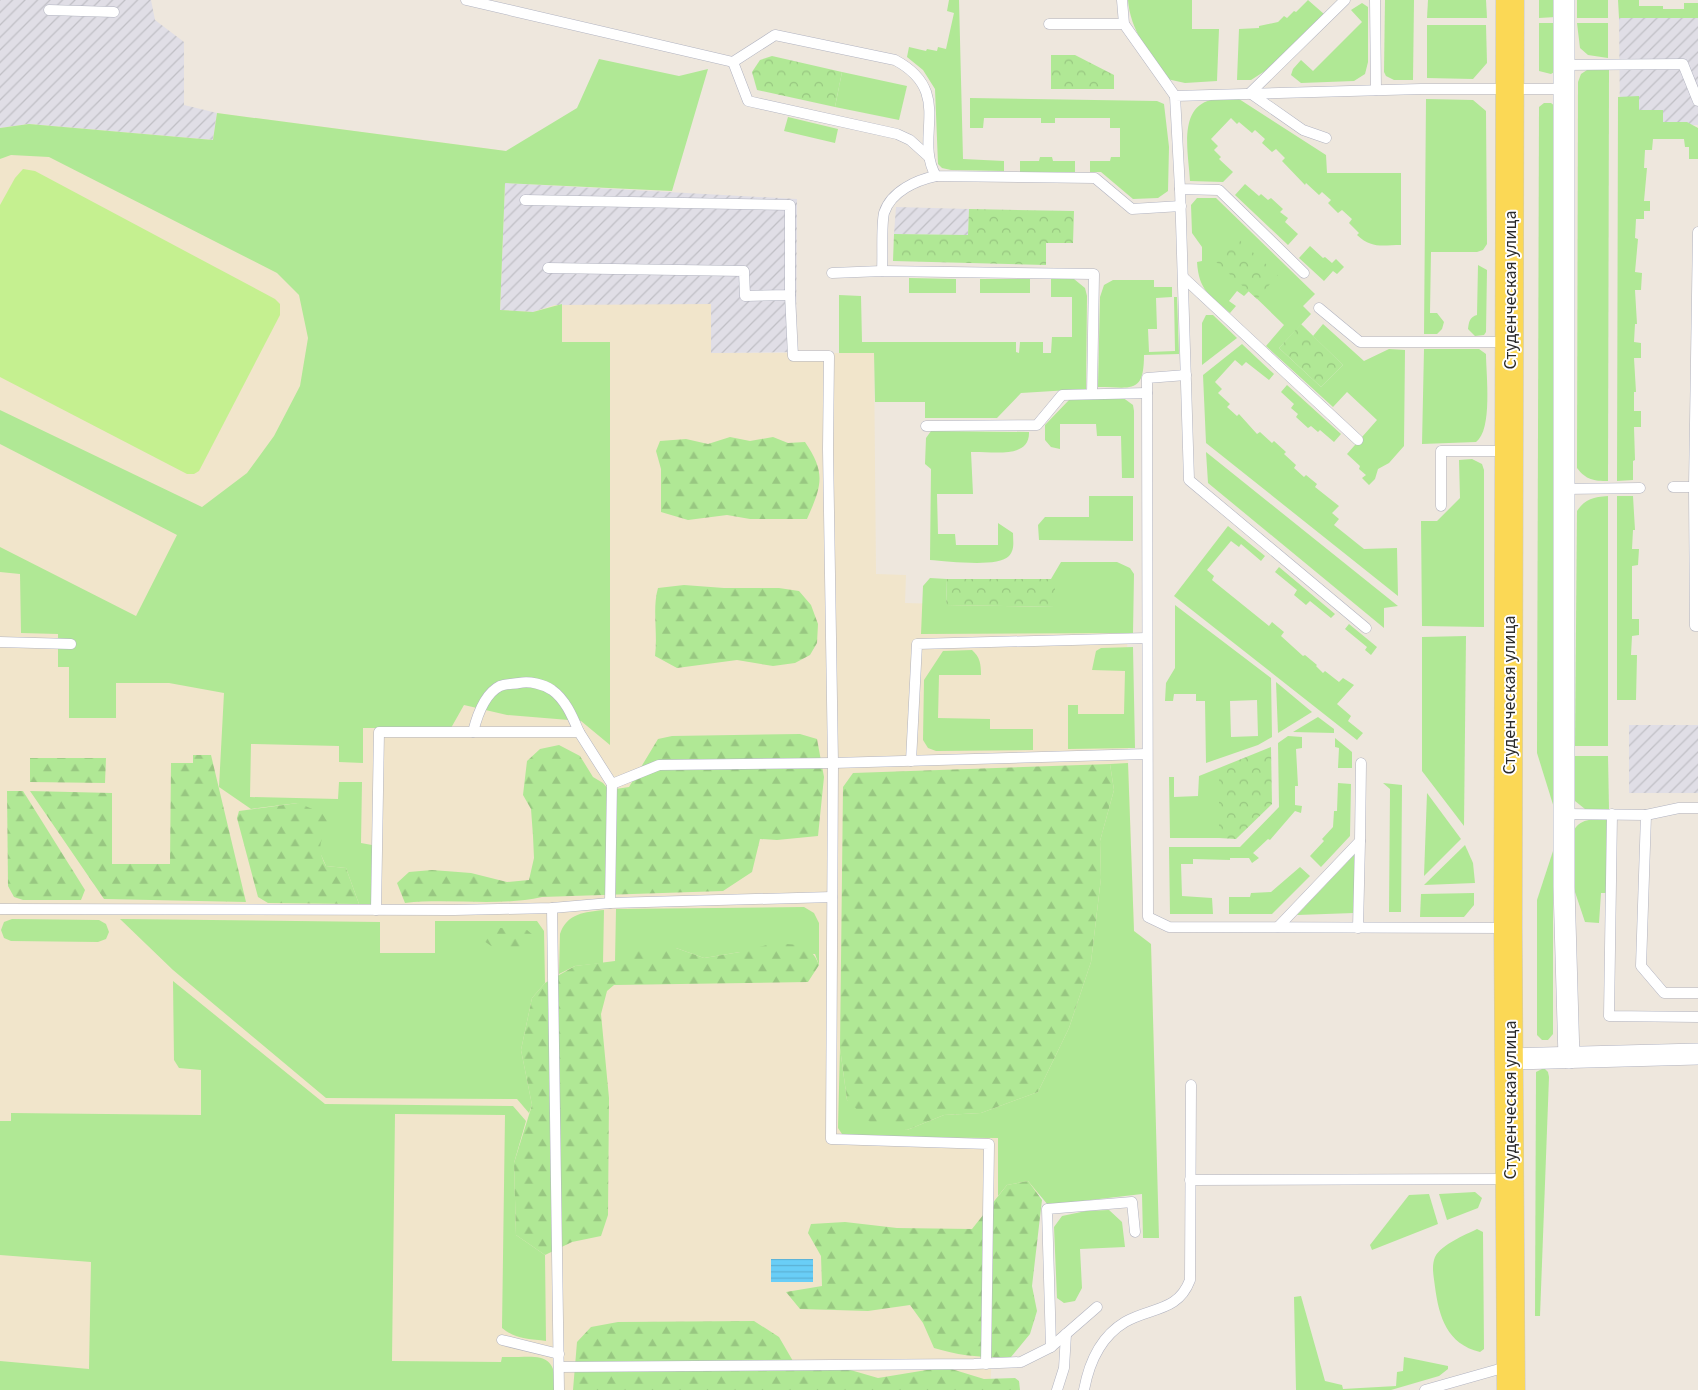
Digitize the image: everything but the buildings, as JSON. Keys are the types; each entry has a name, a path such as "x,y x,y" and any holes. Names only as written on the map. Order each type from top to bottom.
{"main road":[{"name":"Студенческая улица","path":"1510,0 1508,928 1511,1378"}],"street":[{"path":"1564,0 1565,814 1569,1058"},
{"path":"1510,1059 1698,1054"}],"lane":[{"path":"466,0 733,62 775,35 895,60 909,67 921,81 928,97 930,157 932,169 936,176"},
{"path":"1122,0 1124,24 1175,96 1184,278 1190,480 1366,628"},
{"path":"1250,92 1346,0"},
{"path":"1375,0 1376,90"},
{"path":"49,10 114,12"},
{"path":"1049,24 1124,24"},
{"path":"733,62 748,101 897,134 910,140 930,157"},
{"path":"1564,65 1683,64 1698,101"},
{"path":"1175,96 1250,92 1564,89"},
{"path":"1250,92 1303,130 1326,138"},
{"path":"882,271 884,212 895,196 918,180 936,176 1095,178 1132,209 1181,206"},
{"path":"1180,189 1219,190 1304,273"},
{"path":"525,200 790,205 790,295 793,356 829,356 828,449 833,763 831,1139 989,1144 986,1364"},
{"path":"1698,232 1694,487 1695,626 1698,626"},
{"path":"548,268 744,271 745,296 790,295"},
{"path":"832,274 882,271 1094,274 1092,394"},
{"path":"1184,278 1358,440"},
{"path":"1319,308 1360,342 1510,342"},
{"path":"1186,375 1147,378 1146,754 1148,917 1169,927 1508,928"},
{"path":"926,426 1037,425 1062,395 1147,393"},
{"path":"1441,506 1441,451 1509,451"},
{"path":"1673,487 1694,487"},
{"path":"1564,489 1640,488"},
{"path":"912,761 917,644 1147,638"},
{"path":"0,642 71,644"},
{"path":"473,732 478,714 489,695 500,686 522,682 538,684 553,691 569,710 579,732 612,784 610,903"},
{"path":"376,910 379,732 579,732"},
{"path":"612,784 659,765 833,763 1146,754"},
{"path":"1358,928 1362,763"},
{"path":"1565,814 1646,815 1679,808 1698,808"},
{"path":"1612,814 1609,1016 1698,1017"},
{"path":"1646,815 1640,966 1664,993 1698,993"},
{"path":"1278,927 1360,841"},
{"path":"0,909 376,910 552,908 610,903 832,897"},
{"path":"552,908 559,1390"},
{"path":"1084,1390 1090,1363 1110,1334 1125,1322 1178,1300 1186,1291 1190,1280 1191,1085"},
{"path":"1190,1180 1510,1179"},
{"path":"1051,1347 1047,1209 1132,1202 1134,1232"},
{"path":"559,1367 986,1364 1021,1362 1051,1347 1097,1307"},
{"path":"1057,1390 1064,1368 1066,1334"},
{"path":"502,1340 559,1354"},
{"path":"1425,1390 1511,1378"}],"shaded area":[{"path":"0,0 151,0 155,20 184,42 184,105 217,113 213,140 29,124 0,128"},
{"path":"1619,18 1698,18 1698,125 1620,125"},
{"path":"217,113 506,151 500,310 533,312 555,305 711,304 711,353 874,353 876,574 906,575 905,603 1127,609 1128,756 1134,931 1151,944 1157,1183 1001,1197 990,1390 0,1390 0,128 29,124 213,140"},
{"path":"505,183 797,199 796,352 711,353 711,305 555,305 533,312 500,311"},
{"path":"896,207 969,209 968,235 894,234"},
{"path":"1629,725 1698,725 1698,793 1629,793"}],"green space":[{"path":"949,0 959,0 963,159 1004,161 1004,171 951,170 942,168 938,164 935,89 923,70 907,57 909,47 926,51 927,49 937,51 938,47 946,49 954,13 947,11"},
{"path":"1128,0 1192,0 1192,29 1219,29 1217,81 1185,83 1167,79 1137,32"},
{"path":"1308,0 1324,14 1265,71 1251,80 1237,80 1239,29 1259,28 1259,26 1278,22 1284,16 1287,18 1294,11 1296,12"},
{"path":"1385,0 1414,0 1413,80 1394,80 1386,76 1384,72"},
{"path":"1428,0 1486,0 1487,18 1427,18"},
{"path":"1539,0 1556,0 1556,17 1539,18"},
{"path":"1577,0 1608,0 1608,18 1577,18"},
{"path":"1618,0 1639,0 1639,6 1663,6 1663,9 1684,9 1684,3 1698,3 1698,18 1619,18"},
{"path":"1362,3 1368,7 1368,62 1365,74 1354,81 1301,83 1291,75 1293,69 1301,60 1313,71 1362,22 1351,10"},
{"path":"1539,23 1556,23 1556,71 1551,74 1539,71"},
{"path":"1577,23 1608,23 1608,58 1588,55 1580,48"},
{"path":"1427,25 1486,25 1487,63 1473,79 1427,78"},
{"path":"1051,55 1075,55 1114,75 1114,89 1051,89"},
{"path":"772,56 842,72 835,107 757,90 752,72 760,60"},
{"path":"599,59 679,76 708,69 672,191 505,183 500,310 533,312 562,304 562,342 610,342 610,745 581,721 507,715 464,705 451,728 363,728 363,763 339,762 339,746 251,744 250,797 338,799 339,782 362,782 361,843 372,845 372,904 359,904 346,868 326,866 298,803 251,809 219,787 224,693 169,683 116,683 116,718 69,718 69,667 58,667 58,634 21,633 20,574 0,572 0,547 136,616 177,535 0,444 0,410 202,507 247,473 274,436 300,386 308,338 299,295 277,273 49,157 11,155 0,159 0,128 29,124 213,140 217,113 506,151 577,108"},
{"path":"1587,70 1609,70 1608,481 1591,479 1577,468 1578,82 1581,74"},
{"path":"842,72 907,86 899,120 835,107"},
{"path":"1639,96 1639,110 1663,110 1663,122 1687,122 1698,128 1698,159 1689,159 1689,147 1685,147 1684,139 1653,139 1652,150 1645,150 1644,168 1647,168 1644,201 1650,201 1650,211 1644,211 1644,219 1636,219 1635,238 1638,239 1635,272 1642,273 1641,290 1635,290 1637,324 1635,324 1634,342 1641,343 1641,358 1634,358 1636,392 1634,392 1634,411 1641,411 1641,427 1634,427 1635,460 1633,461 1633,480 1617,481 1618,97"},
{"path":"970,98 1157,101 1164,104 1169,147 1168,191 1158,198 1133,199 1101,172 1090,172 1090,161 1110,161 1111,157 1120,157 1120,128 1110,128 1110,118 1055,118 1055,123 1041,123 1041,118 984,118 983,128 970,128"},
{"path":"1239,99 1326,155 1327,173 1401,173 1401,245 1378,245 1362,239 1349,223 1352,219 1342,210 1338,213 1328,203 1331,200 1322,192 1319,195 1306,183 1305,185 1282,161 1285,158 1276,149 1272,152 1262,143 1265,139 1255,130 1252,133 1231,118 1211,139 1218,146 1214,150 1221,157 1219,159 1233,172 1223,182 1190,181 1187,134 1193,113 1200,105 1211,100"},
{"path":"1426,99 1473,100 1486,111 1487,244 1483,250 1477,252 1431,252 1430,313 1437,313 1444,322 1442,329 1437,334 1424,334"},
{"path":"1544,103 1551,103 1556,107 1555,811 1537,753 1539,107"},
{"path":"788,117 838,129 835,143 784,131"},
{"path":"1040,157 1052,157 1053,161 1075,161 1075,172 1020,172 1020,161 1039,161"},
{"path":"23,169 35,171 275,299 280,304 280,315 199,471 194,474 187,474 0,377 0,205 15,178"},
{"path":"1245,184 1259,196 1261,194 1268,200 1271,198 1283,209 1280,212 1288,218 1285,222 1298,234 1288,245 1235,195"},
{"path":"1197,198 1216,198 1315,294 1303,306 1311,314 1279,348 1321,387 1343,365 1313,336 1323,324 1364,361 1389,349 1405,350 1404,446 1389,463 1378,469 1375,479 1369,485 1362,478 1366,475 1359,469 1360,466 1347,454 1377,420 1347,392 1333,407 1266,346 1284,325 1249,291 1244,296 1237,291 1229,301 1236,306 1230,313 1206,291 1200,280 1197,262 1202,261 1202,247 1192,233 1191,205"},
{"path":"969,209 1074,211 1073,243 1046,243 1046,265 893,261 894,234 968,235"},
{"path":"1236,237 1278,275 1257,299 1214,260"},
{"path":"1310,246 1323,258 1325,257 1332,263 1336,259 1344,267 1337,274 1333,271 1324,281 1299,258"},
{"path":"1478,265 1487,270 1486,332 1484,335 1475,336 1468,329 1470,320 1477,315"},
{"path":"909,278 956,279 956,293 909,293"},
{"path":"980,279 1030,279 1030,293 980,293"},
{"path":"1051,279 1074,279 1085,288 1087,296 1086,389 1021,393 997,418 925,418 925,402 875,402 874,353 839,353 839,295 861,296 862,342 1016,342 1016,352 1019,353 1020,342 1043,342 1043,353 1051,353 1052,337 1072,337 1072,297 1051,297"},
{"path":"1113,280 1154,280 1154,287 1172,287 1172,297 1156,298 1157,329 1148,329 1149,352 1175,351 1174,297 1177,297 1179,354 1144,355 1141,377 1138,383 1133,386 1098,387 1100,297 1104,285"},
{"path":"1206,315 1213,315 1237,338 1202,365 1202,323"},
{"path":"1301,324 1343,365 1321,387 1279,348"},
{"path":"1242,344 1274,374 1269,380 1246,362 1242,366 1235,360 1215,382 1222,389 1218,393 1230,404 1227,407 1237,416 1239,414 1257,434 1260,432 1272,443 1274,441 1296,465 1294,468 1304,477 1306,475 1317,484 1315,487 1339,506 1332,513 1339,519 1334,525 1364,549 1397,548 1398,596 1206,443 1203,375"},
{"path":"1424,349 1479,349 1486,354 1487,414 1485,426 1476,442 1422,444"},
{"path":"1287,385 1341,434 1334,442 1320,430 1318,432 1311,426 1308,428 1296,417 1298,414 1291,408 1294,404 1281,392"},
{"path":"1122,397 1133,405 1134,411 1134,478 1122,478 1121,436 1097,436 1096,424 1060,424 1060,449 1051,447 1045,440 1045,425 1069,400"},
{"path":"931,431 1029,432 1028,441 1023,447 1016,450 998,453 971,452 973,494 937,494 938,534 955,534 956,545 998,545 998,523 1013,533 1012,551 1003,560 972,563 930,560 931,469 925,464 926,438"},
{"path":"730,437 750,441 773,437 788,443 805,442 816,462 820,479 816,497 807,519 750,519 727,515 688,520 661,512 661,469 656,451 660,441 686,439 708,444"},
{"path":"1206,452 1398,606 1384,608 1384,628 1208,483"},
{"path":"1472,459 1482,464 1484,470 1484,627 1422,626 1421,521 1437,521 1460,498 1459,460"},
{"path":"1089,496 1133,496 1133,541 1039,540 1038,525 1045,517 1089,517"},
{"path":"1608,496 1608,746 1575,746 1577,511 1590,499"},
{"path":"1617,496 1633,496 1635,530 1633,530 1632,549 1639,549 1638,565 1632,566 1632,619 1639,619 1639,635 1632,636 1631,655 1637,655 1636,700 1617,700"},
{"path":"1228,526 1265,556 1261,561 1241,544 1239,547 1231,541 1207,570 1214,576 1212,580 1269,626 1272,622 1284,632 1281,636 1303,656 1305,655 1317,665 1323,673 1325,671 1339,682 1343,678 1354,685 1337,704 1351,716 1348,721 1363,733 1357,740 1174,596"},
{"path":"1061,562 1117,562 1130,568 1134,574 1133,633 921,634 923,586 930,578 947,579 946,605 1055,607 1055,579 1051,579"},
{"path":"1279,567 1335,614 1331,618 1310,601 1306,605 1294,595 1297,590 1275,572"},
{"path":"947,579 1055,579 1055,607 946,605"},
{"path":"684,585 724,588 779,588 799,591 811,605 818,624 817,643 810,655 795,663 773,666 737,660 677,668 655,656 655,604 658,588"},
{"path":"1175,605 1271,678 1272,737 1258,745 1206,763 1205,701 1196,701 1196,694 1174,694 1173,701 1165,701 1166,683 1175,668","holes":["1257,700 1258,736 1231,737 1230,701"]},
{"path":"1349,624 1377,647 1371,655 1365,650 1367,647 1345,629"},
{"path":"1466,636 1464,826 1422,771 1422,637"},
{"path":"1133,647 1135,748 1068,749 1068,705 1078,705 1078,714 1124,714 1125,671 1092,670 1096,651 1101,648"},
{"path":"972,650 980,661 981,675 939,675 938,718 990,719 990,729 1033,729 1033,750 936,751 928,748 923,740 924,680 943,651"},
{"path":"1276,682 1312,712 1278,733"},
{"path":"1318,717 1334,729 1334,733 1293,732"},
{"path":"800,734 817,739 824,777 818,836 777,840 760,839 752,872 723,891 542,897 491,902 439,901 405,903 397,883 409,872 432,870 471,873 507,882 529,880 534,858 533,836 531,809 523,795 527,761 540,749 559,745 580,756 593,777 603,783 609,790 629,787 658,739 672,736"},
{"path":"1288,736 1302,737 1302,748 1296,749 1298,786 1295,786 1295,805 1302,806 1301,813 1295,811 1270,840 1268,839 1253,853 1259,858 1252,863 1249,858 1230,858 1230,860 1193,859 1193,864 1181,864 1182,896 1212,898 1213,914 1170,914 1169,847 1240,847 1279,807 1278,743"},
{"path":"1335,738 1352,752 1352,768 1338,768 1339,748 1335,747"},
{"path":"1271,747 1272,804 1236,839 1219,838 1219,768"},
{"path":"193,755 211,755 246,902 104,899 30,791 112,793 112,864 170,864 171,763 193,763"},
{"path":"1575,756 1608,756 1609,810 1585,809 1575,801"},
{"path":"30,758 106,758 105,783 30,782"},
{"path":"1128,763 1134,931 1151,944 1159,1238 1143,1238 1142,1194 1048,1205 1028,1181 1007,1185 998,1196 998,1138 852,1137 842,1134 838,1128 840,1048 847,1100 907,1130 944,1115 981,1113 1038,1092 1069,1028 1091,962 1101,878 1100,841 1114,790 1110,764"},
{"path":"1110,764 1114,790 1100,841 1101,878 1091,962 1069,1028 1038,1092 981,1113 944,1115 907,1130 871,1123 847,1100 840,1048 843,787 853,773"},
{"path":"1219,768 1219,838 1170,838 1169,777 1174,777 1174,797 1198,796 1199,776"},
{"path":"1338,783 1351,784 1350,836 1321,867 1310,856 1324,841 1322,839 1333,827 1334,811 1337,811"},
{"path":"1383,783 1402,785 1401,912 1389,912 1390,789"},
{"path":"7,791 23,791 85,890 81,900 23,900 14,897 8,886"},
{"path":"1427,793 1461,839 1424,876"},
{"path":"298,803 322,813 330,825 320,845 321,855 326,866 346,868 359,904 268,903 258,897 237,818 239,811"},
{"path":"1609,819 1609,893 1601,893 1599,923 1585,922 1575,892 1574,830 1585,821"},
{"path":"1465,845 1473,863 1475,883 1424,885"},
{"path":"1553,851 1553,1034 1548,1040 1542,1040 1537,1035 1537,900"},
{"path":"1356,853 1354,913 1297,915"},
{"path":"1300,867 1310,876 1272,914 1229,914 1229,897 1250,897 1251,893 1271,892"},
{"path":"1474,893 1474,905 1464,917 1420,917 1421,894"},
{"path":"804,907 814,913 819,923 819,965 815,954 740,952 704,958 676,948 615,961 616,909"},
{"path":"604,910 603,963 575,966 559,974 560,934 563,927 578,915"},
{"path":"12,919 99,920 106,924 109,932 106,939 98,942 11,941 4,938 1,930 4,922"},
{"path":"120,919 380,922 380,953 435,953 435,921 537,921 544,931 545,983 532,998 521,1050 532,1105 529,1113 517,1099 326,1098 173,970"},
{"path":"489,927 527,930 533,935 529,949 497,950 484,941 484,933"},
{"path":"775,943 802,946 812,953 819,965 808,982 614,985 607,991 601,1014 609,1098 608,1215 601,1236 572,1242 545,1255 516,1235 514,1163 532,1105 521,1050 532,998 545,983 575,966 615,961 639,947 676,948 704,958 740,952"},
{"path":"173,981 325,1104 513,1106 526,1121 514,1163 516,1235 545,1255 546,1341 517,1336 502,1328 505,1115 395,1114 392,1361 501,1362 502,1357 542,1358 548,1361 552,1367 556,1390 0,1390 0,1361 89,1369 91,1262 0,1255 0,1121 11,1121 11,1113 201,1115 201,1070 179,1068 174,1060"},
{"path":"1544,1068 1548,1072 1549,1077 1540,1316 1535,1316 1536,1072"},
{"path":"1028,1181 1042,1200 1032,1286 1037,1311 1030,1334 1011,1357 972,1356 934,1348 923,1323 910,1305 868,1311 800,1309 786,1292 822,1286 821,1256 808,1233 811,1224 845,1222 897,1228 972,1229 1007,1185"},
{"path":"1475,1192 1482,1198 1478,1208 1447,1220 1439,1194"},
{"path":"1429,1194 1438,1224 1372,1250 1370,1245 1409,1195"},
{"path":"1109,1210 1122,1222 1125,1247 1080,1249 1082,1288 1075,1301 1064,1303 1057,1298 1054,1227 1062,1216 1086,1211"},
{"path":"1477,1229 1483,1232 1484,1349 1480,1352 1460,1343 1447,1328 1439,1309 1433,1268 1438,1252 1454,1240"},
{"path":"1301,1296 1325,1381 1342,1385 1343,1389 1396,1386 1397,1372 1403,1371 1404,1357 1448,1366 1448,1369 1439,1376 1391,1390 1296,1390 1294,1297"},
{"path":"754,1321 779,1337 797,1368 847,1369 878,1378 945,1367 984,1379 1015,1378 1019,1381 1020,1390 573,1390 577,1342 591,1327 618,1322"}],"water":[{"path":"771,1259 813,1259 813,1282 771,1282"}]}
